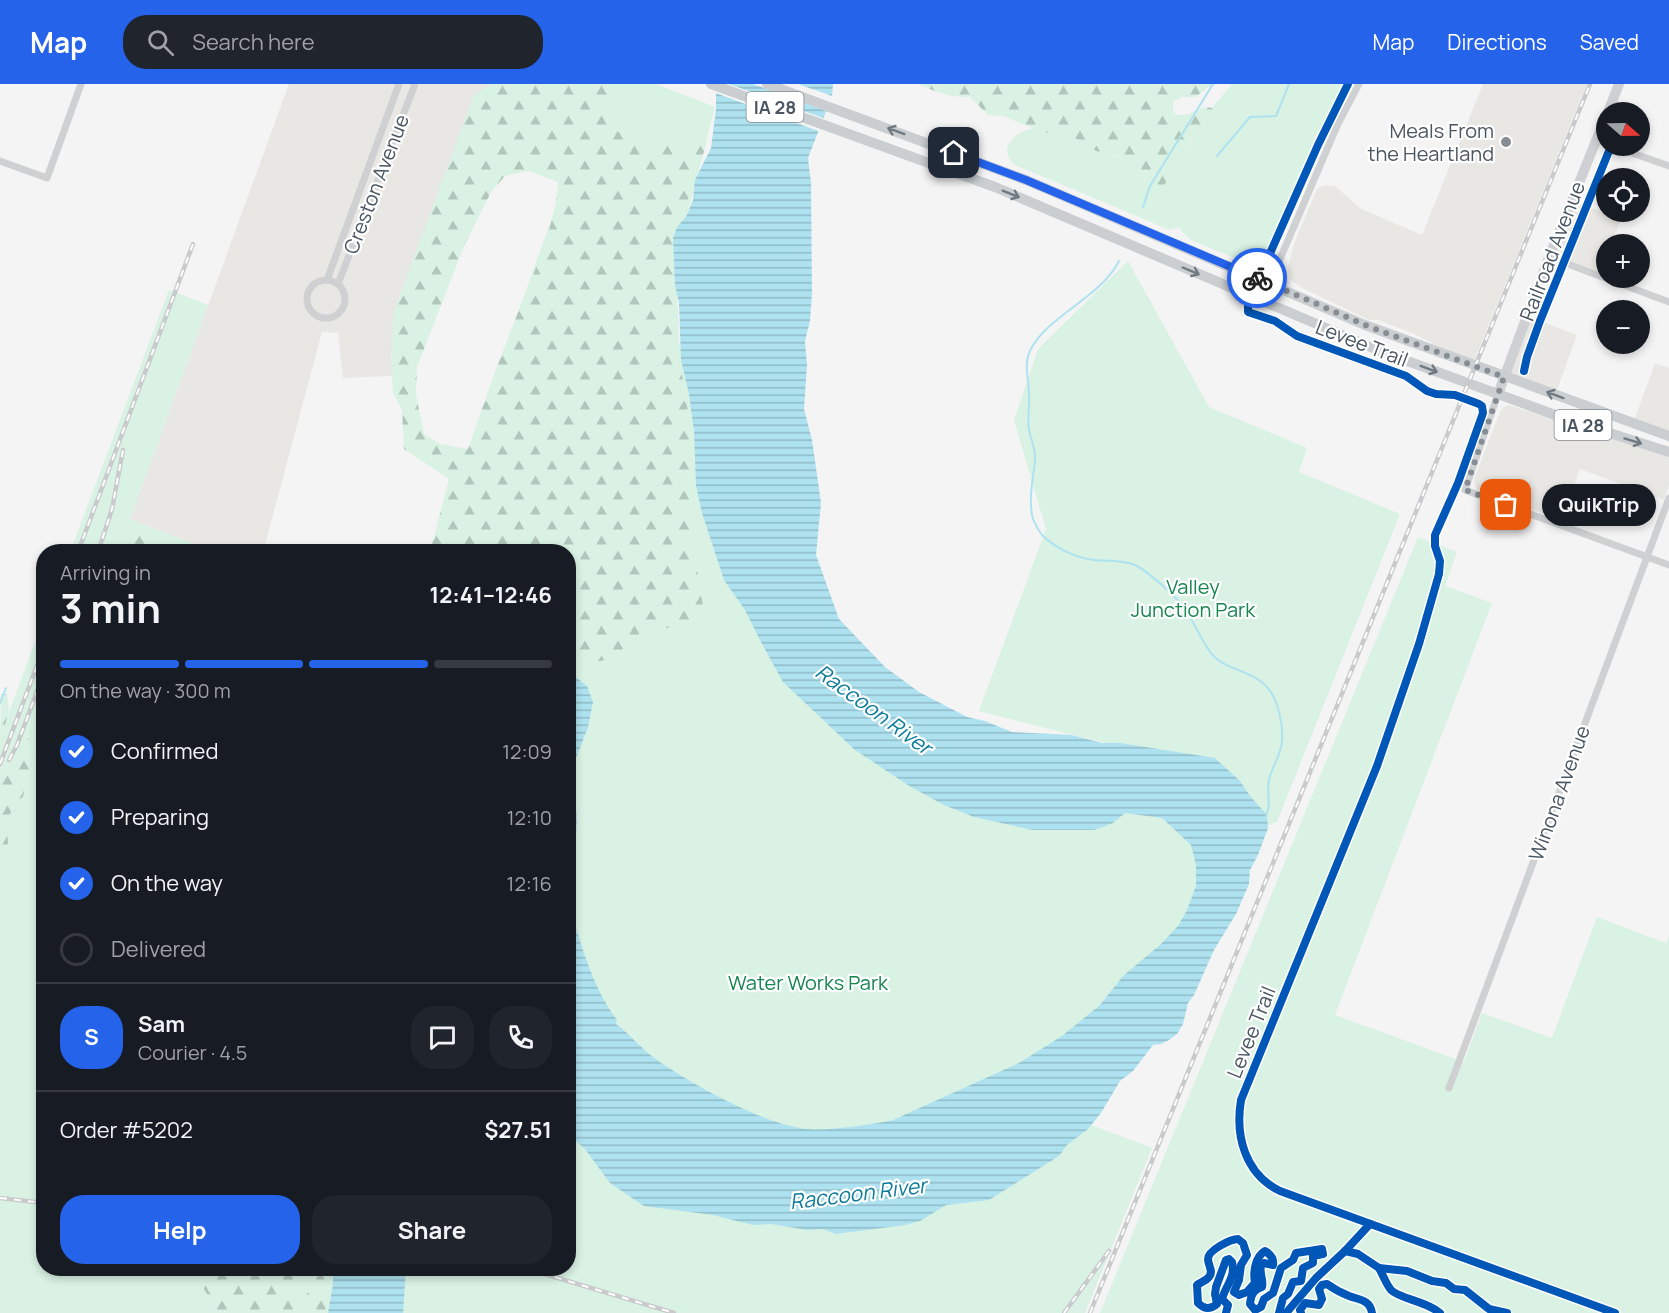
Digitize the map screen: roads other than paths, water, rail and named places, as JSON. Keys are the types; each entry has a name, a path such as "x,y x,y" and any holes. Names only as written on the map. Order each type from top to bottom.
{"main road":[{"name":"IA 28","path":"711,84 994,187 1380,351 1569,420 1669,452"},
{"name":"IA 28","path":"767,84 1026,180 1365,325 1669,436"},
{"name":"Railroad Avenue","path":"1612,102 1619,84"},
{"name":"Railroad Avenue","path":"1498,394 1549,257 1596,154"}],"street":[{"path":"0,161 47,178 81,84"},
{"name":"Creston Avenue","path":"327,280 399,84"},
{"name":"Creston Avenue","path":"338,284 414,84"},
{"path":"1262,300 1337,126 1359,84"},
{"path":"1640,156 1669,166"},
{"path":"1549,257 1669,302"},
{"path":"327,280 338,284 344,291 345,297 342,310 333,317 320,318 310,311 306,298 311,286 316,282 327,280"},
{"name":"Railroad Avenue","path":"1498,394 1465,490 1647,557"},
{"name":"Winona Avenue","path":"1449,1088 1669,498"},
{"path":"1647,557 1669,565"}],"water":[{"name":"Raccoon River","path":"716,84 833,84 832,96 808,158 811,183 812,293 810,321 805,341 807,365 804,409 812,440 821,503 816,555 839,619 885,667 919,692 967,717 985,721 1012,732 1072,735 1102,743 1120,743 1215,758 1240,781 1267,815 1268,828 1250,870 1249,884 1236,914 1214,950 1194,995 1188,1003 1183,1024 1177,1034 1161,1044 1153,1045 1133,1071 1120,1081 1101,1113 1088,1129 1067,1145 1059,1156 989,1200 946,1205 920,1221 905,1225 836,1234 823,1229 807,1230 771,1224 753,1225 713,1215 644,1206 610,1183 585,1149 576,1141 576,926 593,978 617,1020 616,1024 657,1060 689,1081 749,1112 770,1120 806,1129 862,1126 893,1120 1019,1063 1062,1036 1100,1005 1123,976 1160,945 1178,926 1196,886 1196,865 1191,845 1162,818 1125,813 1113,823 1094,830 1032,830 974,817 944,805 911,787 855,750 783,682 745,610 724,580 702,513 696,485 694,431 689,394 681,360 673,238 677,227 686,217 693,200 695,180 711,148 716,109"},
{"path":"576,677 587,686 593,702 588,727 576,758"},
{"path":"333,1276 406,1276 403,1313 328,1313"}],"waterway":[{"path":"1143,207 1150,186 1213,84"},
{"path":"1217,156 1250,117 1276,116 1289,84"},
{"path":"1119,261 1099,286 1036,340 1029,353 1028,425 1035,457 1031,497 1033,519 1042,535 1066,552 1087,559 1130,563 1147,573 1183,606 1207,648 1216,659 1258,679 1269,690 1274,697 1280,716 1282,743 1269,780 1269,807 1266,815"},
{"path":"0,703 6,688"}],"railway":[{"path":"1090,1313 1590,84"},
{"path":"81,544 193,244"},
{"path":"101,544 112,509 123,450"},
{"path":"0,764 36,668"},
{"path":"9,760 36,694"},
{"path":"0,1198 36,1202"},
{"path":"1064,1313 1109,1251"},
{"path":"551,1276 674,1313"}],"place":[{"name":"Meals From the Heartland","path":"1506,142"},
{"name":"QuikTrip","path":"1506,505"}],"park label":[{"name":"Valley Junction Park","path":"1193,598"},
{"name":"Water Works Park","path":"808,982"}]}
